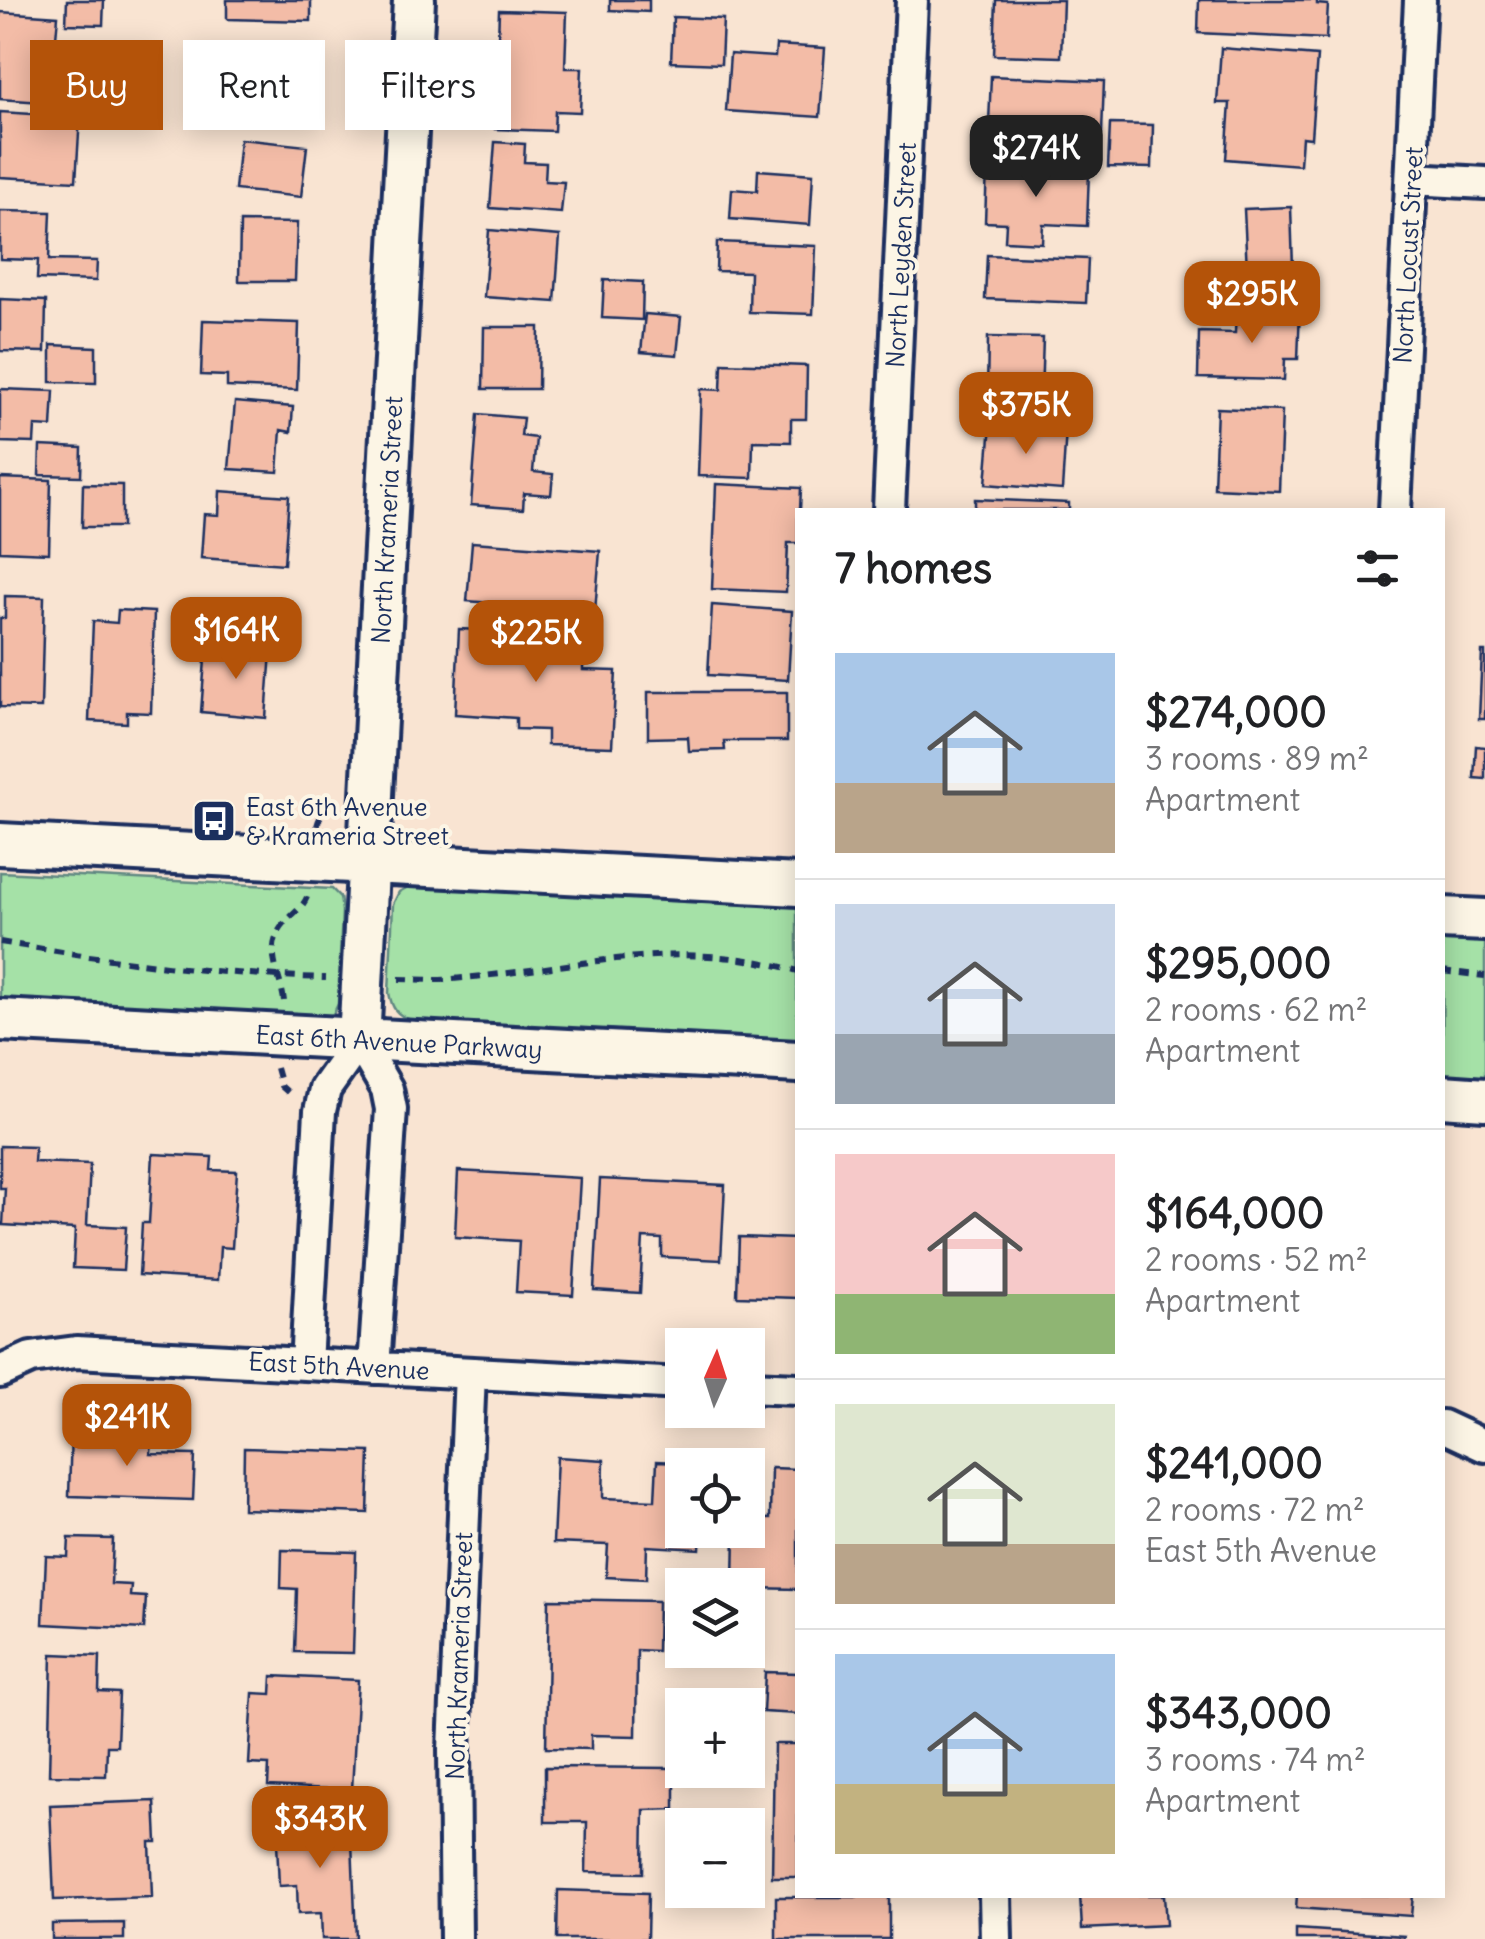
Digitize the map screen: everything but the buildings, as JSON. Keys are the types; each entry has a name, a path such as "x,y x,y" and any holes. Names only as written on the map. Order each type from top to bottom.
{"main road":[{"name":"North Krameria Street","path":"359,1040 414,0"},
{"path":"0,844 795,885"},
{"path":"1445,918 1485,920"},
{"name":"East 6th Avenue Parkway","path":"0,1020 795,1062"},
{"path":"1445,1096 1485,1099"}],"street":[{"name":"North Leyden Street","path":"889,508 912,0"},
{"name":"North Locust Street","path":"1394,508 1420,0"},
{"path":"1412,179 1485,183"},
{"path":"306,1364 320,1111 324,1089 359,1040 387,1089 391,1109 374,1368"},
{"name":"East 5th Avenue","path":"0,1372 31,1358 76,1352 665,1383"},
{"name":"North Krameria Street","path":"456,1939 454,1750 470,1373"},
{"path":"765,1388 795,1390"},
{"path":"1445,1427 1485,1446"},
{"path":"995,1898 996,1939"}],"path":[{"path":"320,1111 281,1086 276,1069 284,995 273,959 274,946 280,929 304,904 309,892 318,818 332,803 372,793"},
{"path":"1445,971 1485,976"}],"green space":[{"path":"0,872 332,889 340,897 342,911 338,1004 333,1014 318,1022 0,1006"},
{"path":"410,886 795,906 795,1041 411,1020 396,1010 389,993 393,904 399,892"},
{"path":"1445,940 1485,942 1485,1079 1445,1077"}],"place":[{"name":"East 6th Avenue & Krameria Street","path":"214,821"}]}
